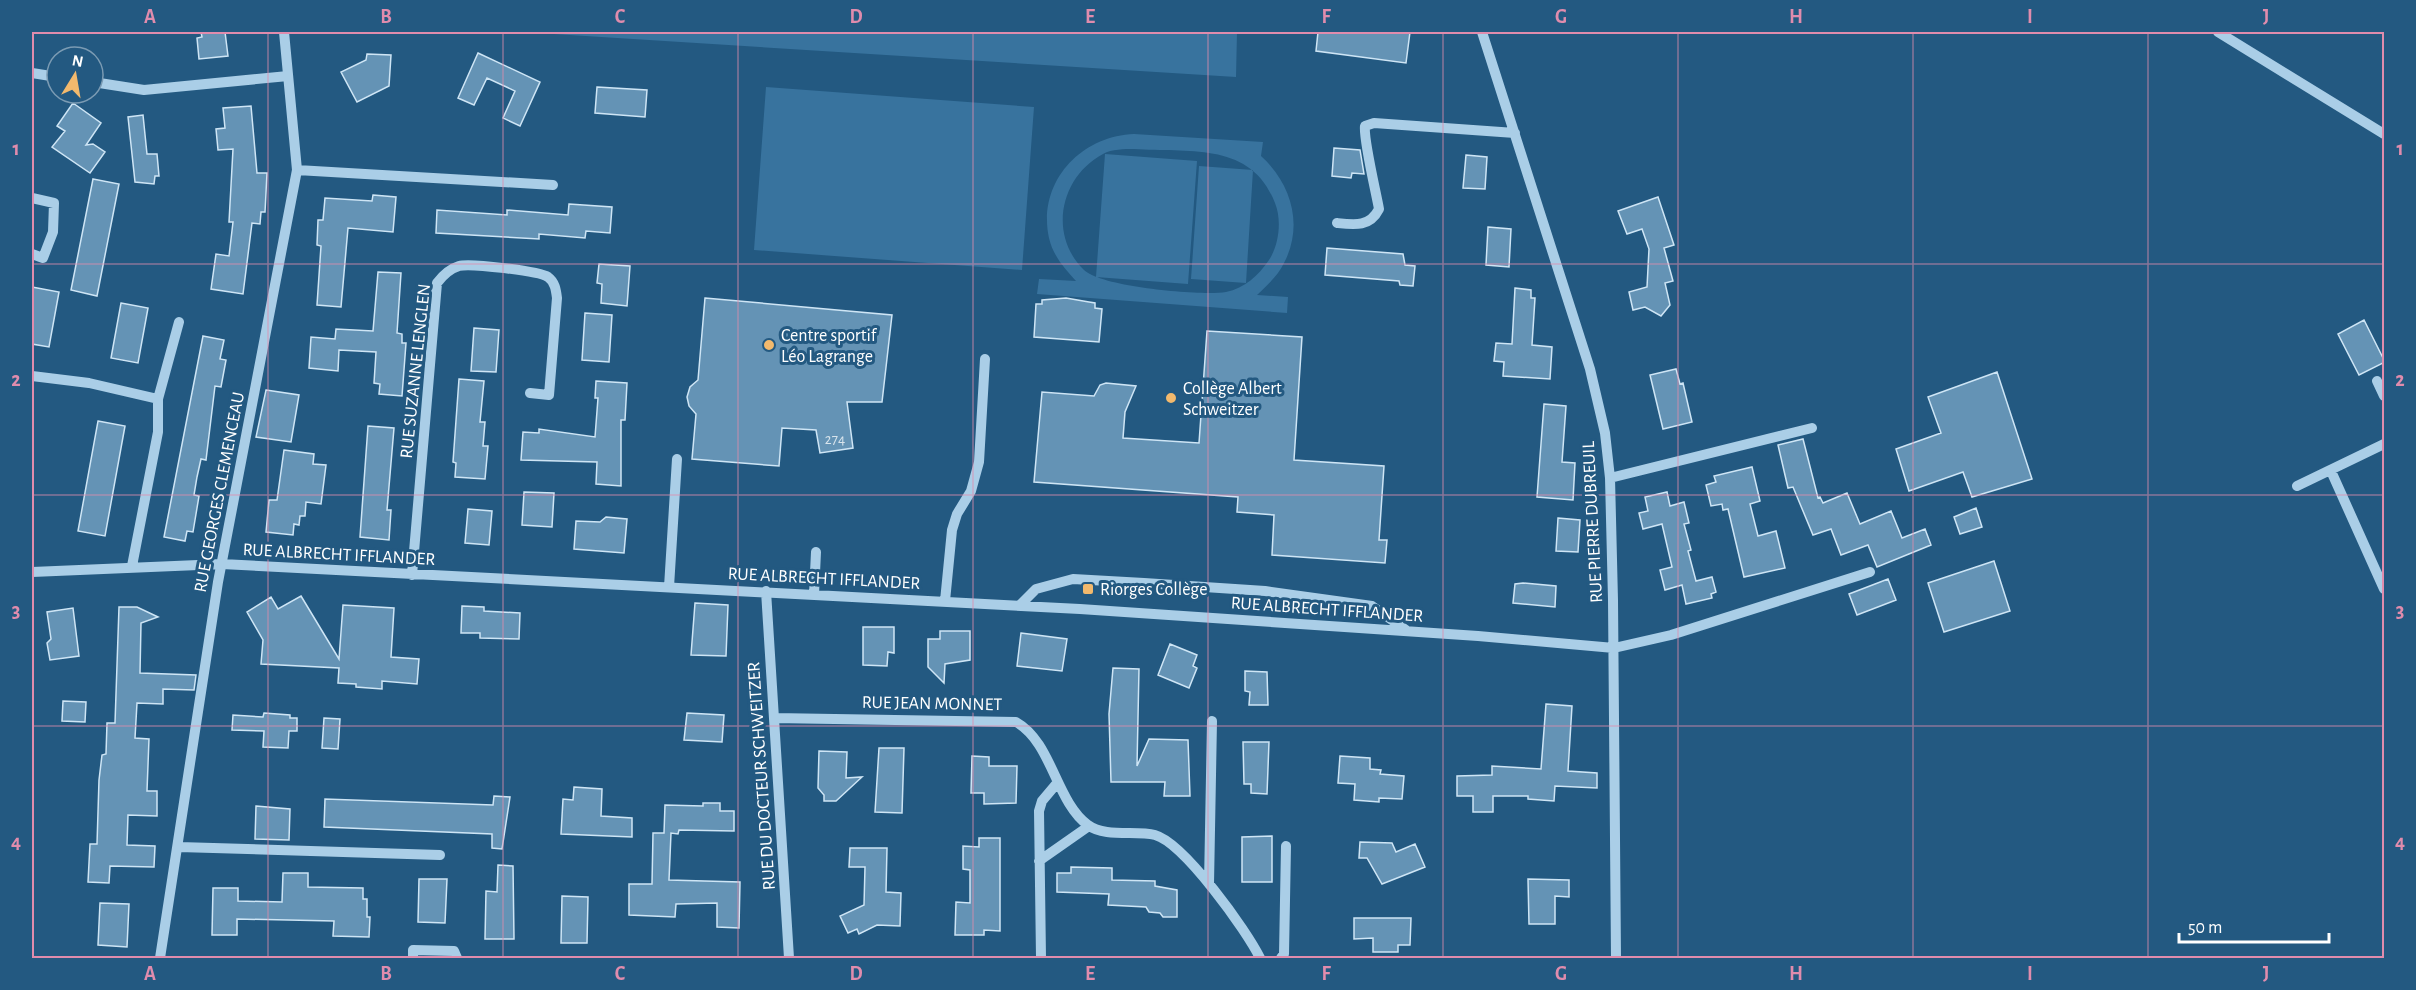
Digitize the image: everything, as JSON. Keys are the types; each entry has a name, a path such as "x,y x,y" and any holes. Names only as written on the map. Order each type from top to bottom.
{"street":[{"name":"RUE GEORGES CLEMENCEAU","path":"160,958 222,564 297,170 284,32"},
{"name":"RUE PIERRE DUBREUIL","path":"1482,32 1590,369 1605,433 1610,478 1614,648 1616,958"},
{"path":"2218,32 2385,134"},
{"path":"105,84 144,90 288,76"},
{"path":"1337,223 1366,224 1379,209 1369,150 1363,134 1365,126 1374,123 1515,133"},
{"path":"297,170 553,185"},
{"path":"32,198 54,203 53,232 43,258 32,254"},
{"name":"RUE SUZANNE LENGLEN","path":"412,575 437,283 444,273 460,266 536,272 548,277 555,286 557,298 549,395 530,393"},
{"path":"132,566 158,432 158,399 179,322"},
{"path":"945,601 952,530 957,514 971,491 979,462 986,359"},
{"path":"32,375 89,383 158,399"},
{"path":"2377,381 2385,396"},
{"path":"1610,478 1812,428"},
{"path":"2297,486 2385,444"},
{"path":"669,587 677,459"},
{"path":"2331,471 2385,589"},
{"path":"814,594 816,552"},
{"name":"RUE ALBRECHT IFFLANDER","path":"32,572 222,564 945,601 1407,631 1614,648 1671,635 1870,572"},
{"path":"1019,606 1036,589 1073,579 1221,588 1265,591 1372,606 1407,631"},
{"name":"RUE DU DOCTEUR SCHWEITZER","path":"766,591 789,958"},
{"name":"RUE JEAN MONNET","path":"774,718 1007,720 1016,722 1033,734 1058,782 1089,826"},
{"path":"1209,884 1212,721"},
{"path":"1041,958 1039,811 1042,801 1058,782"},
{"path":"1039,861 1089,826 1108,831 1157,835 1180,849 1209,884 1260,958"},
{"path":"1281,958 1284,954 1286,846"},
{"path":"179,847 440,855"},
{"path":"413,958 414,950 454,951 457,958"}],"shaded area":[{"path":"522,32 1237,32 1236,77"},
{"path":"766,87 1034,107 1022,270 754,250"},
{"path":"1134,134 1263,142 1261,156 1280,179 1287,192 1291,205 1293,234 1282,268 1257,295 1288,297 1287,313 1037,294 1039,279 1076,281 1056,256 1049,238 1047,218 1056,181 1080,153 1096,143","holes":["1114,150 1197,151 1216,154 1235,160 1251,169 1264,183 1275,203 1279,225 1272,254 1256,276 1245,284 1226,292 1196,293 1152,289 1110,281 1084,270 1073,256 1066,240 1063,224 1064,208 1069,192 1077,177 1088,164 1103,154"]},
{"path":"1105,154 1197,161 1188,284 1096,277"},
{"path":"1199,166 1253,170 1246,283 1191,279"}],"building":[{"path":"201,32 225,32 228,56 199,59 197,38 202,37"},
{"path":"1318,32 1410,32 1406,63 1316,51"},
{"path":"478,53 540,82 520,126 503,118 515,91 487,78 474,105 458,98"},
{"path":"367,54 391,55 389,86 357,102 341,72 366,60"},
{"path":"597,87 647,90 645,117 595,113"},
{"path":"72,105 76,105 101,123 86,145 93,144 105,152 90,173 52,147 65,131 57,126"},
{"path":"251,106 257,173 267,173 265,212 261,212 260,224 252,223 243,294 211,289 216,254 229,256 233,222 229,222 233,149 218,150 216,129 225,128 223,108"},
{"path":"143,115 147,154 157,154 159,176 155,176 154,184 135,182 128,117"},
{"path":"1334,148 1360,150 1364,174 1352,173 1351,178 1332,176"},
{"path":"1466,155 1487,157 1485,189 1463,188"},
{"path":"93,179 119,184 97,296 71,290"},
{"path":"373,195 396,197 393,232 348,228 341,307 317,305 321,246 317,245 318,220 323,220 325,198 372,201"},
{"path":"1658,197 1674,245 1664,248 1673,281 1665,283 1670,305 1661,316 1645,307 1633,310 1629,292 1647,287 1649,249 1642,229 1627,234 1618,211"},
{"path":"569,204 612,207 610,233 586,231 585,238 539,234 539,239 436,233 437,210 507,215 507,210 568,215"},
{"path":"1488,227 1511,229 1509,267 1486,265"},
{"path":"1327,248 1403,254 1405,265 1415,266 1413,286 1400,285 1399,281 1325,275"},
{"path":"599,264 630,266 627,306 601,303 602,284 597,283"},
{"path":"378,272 401,273 397,333 402,334 402,343 406,343 402,396 379,394 380,384 374,383 376,352 339,350 338,371 309,368 311,337 335,339 336,329 373,331"},
{"path":"32,287 59,292 49,347 32,344"},
{"path":"1515,288 1531,290 1531,298 1535,298 1532,345 1552,347 1550,379 1503,376 1504,362 1494,361 1496,343 1512,344"},
{"path":"705,298 892,315 882,402 847,402 853,448 820,453 816,430 782,428 779,466 692,459 696,414 689,406 687,397 690,387 698,380"},
{"path":"1066,298 1095,303 1095,308 1102,309 1099,342 1034,337 1036,304 1042,304 1042,300"},
{"path":"121,303 148,308 138,363 111,358"},
{"path":"585,313 612,315 609,362 582,360"},
{"path":"2364,320 2385,362 2359,375 2338,334"},
{"path":"474,328 499,330 496,372 471,371"},
{"path":"1207,331 1302,337 1294,460 1384,466 1379,540 1387,540 1385,563 1272,555 1274,515 1237,512 1238,497 1034,482 1042,392 1094,396 1100,385 1106,383 1136,386 1125,412 1123,438 1199,443"},
{"path":"203,336 224,340 220,359 226,360 221,387 215,386 206,460 201,459 197,477 194,495 199,496 193,532 187,531 185,541 164,537"},
{"path":"1676,369 1680,384 1683,383 1692,422 1663,429 1650,375"},
{"path":"1997,372 2032,479 1972,497 1963,472 1909,491 1896,449 1941,433 1928,397"},
{"path":"459,379 484,381 480,422 485,422 483,446 488,446 485,479 455,477 456,463 453,462"},
{"path":"596,381 627,383 625,420 621,420 621,486 596,484 597,462 521,460 523,432 539,433 539,429 595,437 598,398 595,398"},
{"path":"266,390 299,395 291,442 256,437"},
{"path":"1544,404 1566,406 1562,462 1575,463 1573,500 1537,497"},
{"path":"98,421 125,426 105,536 78,531"},
{"path":"368,426 394,428 387,510 391,510 389,540 360,537"},
{"path":"1803,439 1818,498 1820,497 1823,503 1847,493 1860,524 1891,511 1902,538 1925,529 1931,545 1877,567 1868,545 1841,555 1831,529 1813,535 1793,487 1788,488 1778,445"},
{"path":"284,450 314,454 313,464 326,465 321,504 306,502 305,516 300,516 299,525 294,524 293,535 266,532 269,500 277,500"},
{"path":"1752,467 1760,501 1750,504 1758,536 1776,531 1785,568 1744,577 1728,509 1723,510 1722,504 1711,506 1706,485 1716,482 1714,476"},
{"path":"524,492 554,493 552,527 522,525"},
{"path":"1667,492 1670,506 1684,502 1689,523 1684,524 1691,550 1688,551 1696,581 1712,577 1716,592 1711,594 1712,598 1686,604 1682,585 1665,590 1660,570 1672,567 1662,524 1643,529 1639,513 1648,511 1645,497"},
{"path":"1976,508 1982,527 1960,534 1954,517"},
{"path":"468,509 492,511 489,545 465,543"},
{"path":"606,517 627,519 624,553 574,549 576,521 600,522"},
{"path":"1558,518 1580,520 1578,552 1556,551"},
{"path":"1994,561 2010,611 1944,632 1928,583"},
{"path":"1888,579 1896,600 1857,615 1849,594"},
{"path":"1515,584 1556,586 1555,607 1513,603"},
{"path":"301,596 339,659 343,605 394,608 391,657 419,659 417,684 382,681 382,689 356,687 356,684 338,683 339,668 261,664 263,640 247,612 271,597 278,609"},
{"path":"695,603 728,605 726,656 691,655"},
{"path":"462,606 484,607 484,611 520,613 519,639 480,638 480,633 461,633"},
{"path":"119,607 137,607 158,617 141,623 140,673 196,675 194,690 163,689 163,704 137,703 135,738 149,739 147,791 157,791 157,816 128,815 127,845 155,846 154,867 110,866 109,883 88,882 90,844 97,844 99,780 102,755 106,754 107,723 115,723"},
{"path":"73,608 79,656 50,660 47,643 51,639 47,612"},
{"path":"863,627 894,627 894,653 888,652 887,666 863,665"},
{"path":"940,631 970,631 970,660 945,664 944,683 928,667 928,639 940,639"},
{"path":"1021,633 1067,639 1062,671 1017,666"},
{"path":"1170,644 1197,655 1193,666 1197,668 1189,688 1158,675"},
{"path":"1113,668 1139,669 1137,766 1149,739 1188,740 1190,796 1164,796 1165,782 1111,782 1109,714"},
{"path":"1245,671 1267,672 1268,705 1249,705 1250,692 1245,691"},
{"path":"63,701 86,702 85,722 62,721"},
{"path":"1546,704 1572,706 1568,771 1597,773 1597,788 1555,786 1554,801 1528,799 1528,796 1493,796 1493,812 1473,812 1473,796 1457,796 1457,776 1492,775 1492,766 1541,769"},
{"path":"264,713 290,715 290,718 297,718 297,731 289,731 288,748 263,747 264,731 232,730 233,715 263,717"},
{"path":"687,713 724,715 722,742 684,740"},
{"path":"324,718 340,719 338,749 322,748"},
{"path":"1243,742 1269,742 1267,794 1251,793 1251,784 1244,784"},
{"path":"879,748 904,748 902,813 875,812"},
{"path":"819,751 847,752 846,778 862,777 836,801 824,801 824,795 818,788"},
{"path":"972,756 989,757 989,766 1017,766 1016,803 984,804 984,793 971,793"},
{"path":"1340,756 1370,758 1370,769 1381,770 1380,774 1404,776 1402,799 1379,798 1379,802 1354,800 1355,784 1338,783"},
{"path":"574,787 602,789 601,816 632,818 632,837 561,834 563,799 573,800"},
{"path":"494,796 510,797 502,849 492,848 492,834 324,827 325,799 493,805"},
{"path":"703,803 720,803 720,811 734,811 734,831 679,830 678,834 671,833 669,880 740,882 739,928 717,927 717,903 676,904 675,917 629,915 629,884 652,884 653,833 664,833 665,805 703,806"},
{"path":"256,806 290,809 289,840 255,839"},
{"path":"1272,836 1272,882 1242,882 1242,837"},
{"path":"979,838 1000,838 1000,931 984,930 984,935 955,935 956,902 970,903 970,870 963,869 963,846 979,847"},
{"path":"1360,842 1392,843 1396,852 1415,844 1425,867 1382,884 1367,858 1359,858"},
{"path":"850,848 887,848 886,892 901,893 900,926 877,925 859,934 857,929 848,933 840,916 864,905 865,867 849,867"},
{"path":"498,865 513,866 514,939 485,939 486,891 497,892"},
{"path":"1071,867 1112,868 1112,880 1155,881 1155,886 1177,890 1177,917 1163,917 1160,913 1149,912 1146,907 1108,905 1109,894 1057,892 1057,873 1071,873"},
{"path":"283,873 308,873 308,887 363,888 363,899 367,899 367,917 370,917 369,937 333,936 334,921 237,919 237,935 212,935 213,888 238,888 238,901 282,902"},
{"path":"419,879 447,879 445,923 418,922"},
{"path":"1528,879 1569,880 1569,897 1555,896 1555,924 1529,924"},
{"path":"562,896 588,897 587,943 561,943"},
{"path":"100,903 129,904 127,947 98,945"},
{"path":"1354,918 1411,918 1410,945 1398,945 1398,952 1373,952 1373,938 1354,939"}],"place":[{"name":"Centre sportif Léo Lagrange","path":"769,345"},
{"name":"Collège Albert Schweitzer","path":"1171,398"},
{"name":"Riorges Collège","path":"1088,589"}]}
